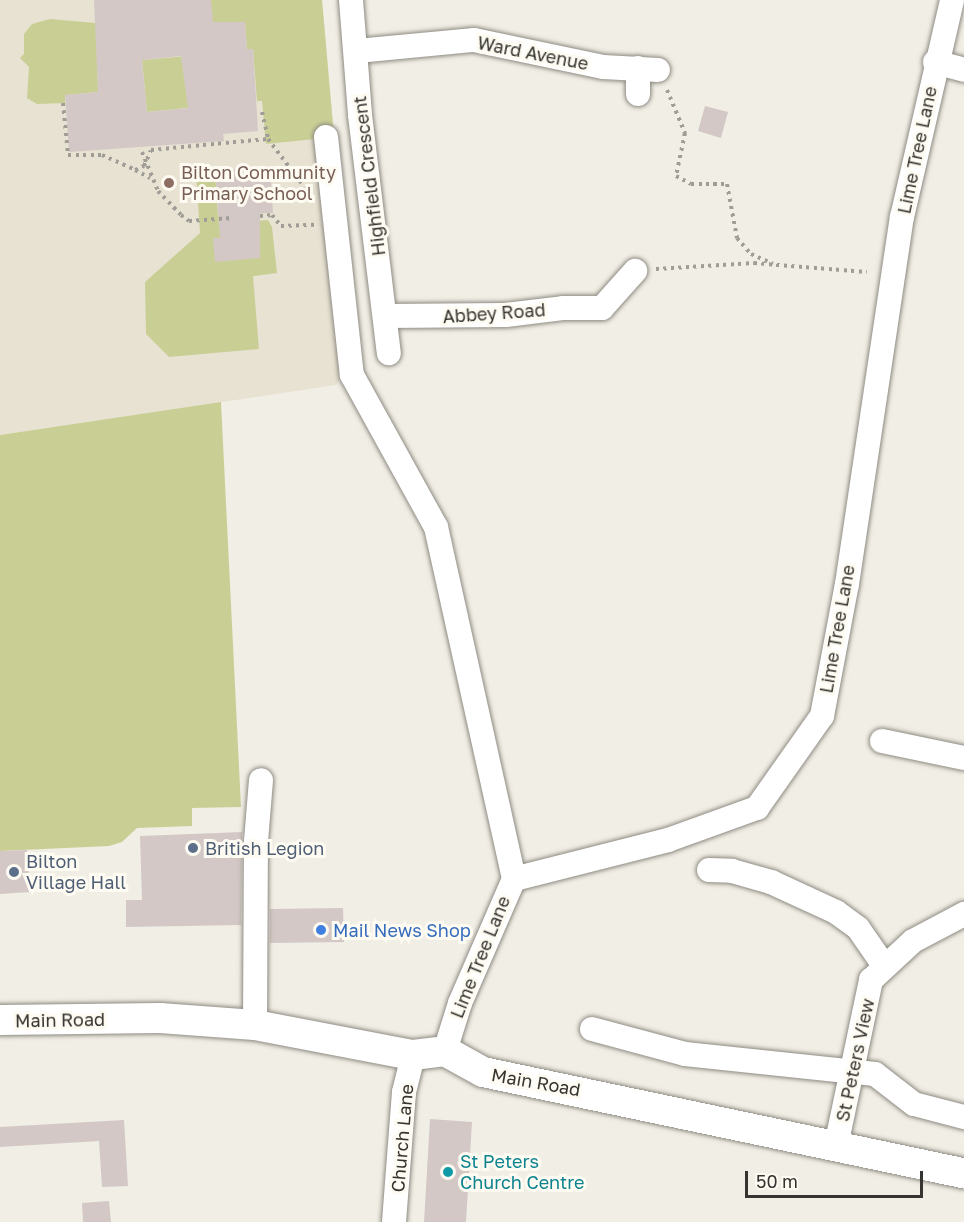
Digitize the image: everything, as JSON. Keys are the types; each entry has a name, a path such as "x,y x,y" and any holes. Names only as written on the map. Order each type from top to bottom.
{"main road":[{"name":"Main Road","path":"0,1020 160,1018 255,1025 413,1055 445,1051 483,1072 964,1173"}],"street":[{"name":"Highfield Crescent","path":"351,0 357,51 360,115 389,353"},
{"name":"Lime Tree Lane","path":"445,1051 460,1002 514,879 668,840 757,808 822,716 847,584 902,218 935,62 952,0"},
{"name":"Ward Avenue","path":"357,51 474,40 603,67 648,69"},
{"path":"935,62 964,70"},
{"path":"638,94 648,69"},
{"path":"326,137 352,375 436,527 514,879"},
{"name":"Abbey Road","path":"386,316 506,315 563,308 607,317 635,271"},
{"path":"882,741 964,758"},
{"path":"255,1025 256,841 261,780"},
{"path":"709,870 732,871 771,882 836,912 858,928 885,967"},
{"name":"St Peters View","path":"836,1146 854,1071 871,980 913,941 964,914"},
{"path":"592,1029 685,1054 793,1068 875,1074 928,1111 964,1118"},
{"name":"Church Lane","path":"394,1222 404,1092 413,1055"}],"path":[{"path":"648,69 685,133 676,176 691,184 727,184 737,238 751,254 773,264"},
{"path":"63,103 68,155 102,155 135,170 151,180 189,221 232,218"},
{"path":"262,112 268,139 302,181 309,199"},
{"path":"135,170 143,168 151,150 268,139"},
{"path":"142,152 146,158 151,180"},
{"path":"260,216 272,216 281,226 315,222 318,233"},
{"path":"635,271 773,264 867,272"}],"shaded area":[{"name":"Bilton Community Primary School","path":"0,0 322,0 335,143 343,374 336,385 0,435"}],"green space":[{"path":"211,0 322,0 334,137 266,144 262,101 257,101 253,49 247,49 245,22 146,27"},
{"path":"50,19 96,23 98,92 65,95 65,103 37,104 27,98 29,67 20,58 24,54 24,34 32,24"},
{"path":"210,54 215,105 147,112 142,60"},
{"path":"215,171 218,216 232,215 233,223 268,220 272,227 277,273 253,276 259,349 169,357 146,334 145,282 200,233 196,172"},
{"path":"221,402 241,807 192,808 192,826 137,828 122,842 109,846 0,851 0,435"}],"building":[{"path":"94,0 211,0 213,22 245,22 247,49 253,49 258,131 223,134 224,141 69,152 65,95 98,92","holes":["181,56 188,108 147,112 142,60"]},
{"path":"705,106 728,112 721,138 698,131"},
{"path":"270,166 273,213 260,213 260,258 215,262 213,238 220,238 215,171"},
{"path":"242,832 241,925 126,927 126,900 142,900 140,836"},
{"name":"Bilton Village Hall","path":"27,850 30,892 0,894 0,851"},
{"path":"343,908 344,942 270,943 270,909"},
{"name":"St Peters Church Centre","path":"430,1119 472,1122 466,1222 424,1222"},
{"path":"124,1120 128,1186 102,1187 99,1141 0,1147 0,1127"},
{"path":"109,1201 111,1222 83,1222 82,1203"}],"place":[{"name":"Bilton Community Primary School","path":"169,183"},
{"name":"British Legion","path":"193,848"},
{"name":"Bilton Village Hall","path":"14,872"},
{"name":"Mail News Shop","path":"321,930"},
{"name":"St Peters Church Centre","path":"448,1172"}]}
